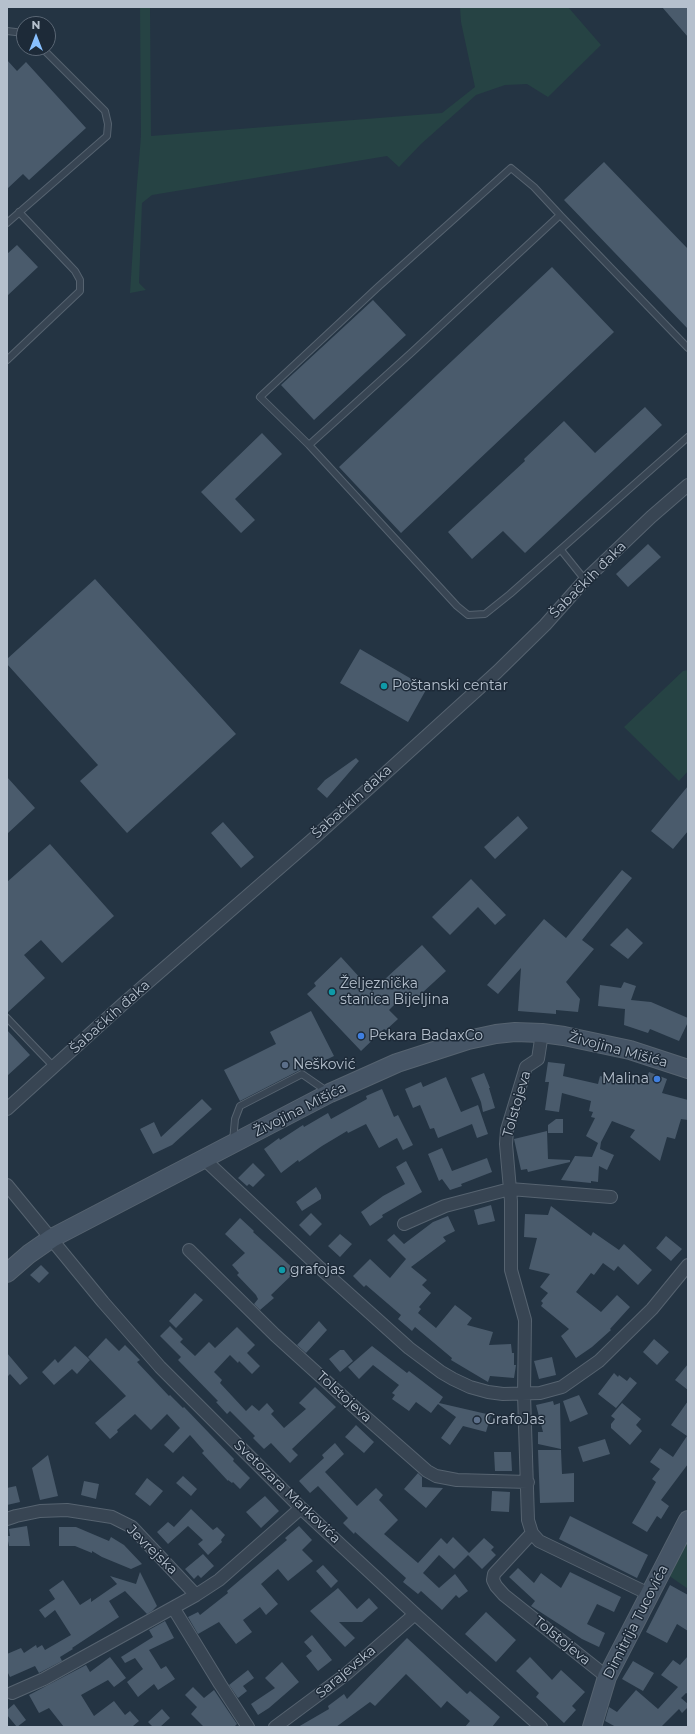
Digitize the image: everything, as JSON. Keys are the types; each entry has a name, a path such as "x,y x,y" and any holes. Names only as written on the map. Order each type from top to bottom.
{"main road":[{"name":"Živojina Mišića","path":"7,1273 29,1254 52,1238 330,1093 397,1063 468,1040 496,1034 542,1033 630,1050 688,1069"},
{"name":"Dimitrija Tucovića","path":"592,1727 607,1677 688,1520"}],"street":[{"name":"Šabačkih đaka","path":"7,1109 123,1004 314,838 497,672 544,625 585,580 651,518 686,491"},
{"name":"Tolstojeva","path":"542,1033 538,1059 526,1067 507,1130 506,1144 510,1189 511,1270 525,1320 524,1394 528,1482 528,1520 532,1533 494,1574 493,1580 504,1595 607,1677"},
{"path":"204,1159 320,1268 410,1348 441,1372 470,1387 488,1392 524,1394 540,1393 562,1387 599,1361 652,1310 688,1265"},
{"name":"Svetozara Markovića","path":"7,1185 103,1302 160,1367 301,1508 415,1614 541,1727"},
{"path":"404,1224 445,1206 510,1189 610,1197"},
{"name":"Tolstojeva","path":"189,1250 275,1335 427,1471 436,1476 457,1480 528,1482"},
{"path":"12,1693 44,1679 174,1609 196,1595 218,1580 301,1508"},
{"name":"Jevrejska","path":"7,1519 40,1511 67,1510 112,1518 132,1527 196,1595"},
{"path":"532,1533 539,1541 650,1594"},
{"path":"174,1609 248,1727"},
{"name":"Sarajevska","path":"275,1727 345,1675 415,1614"}],"lane":[{"path":"7,223 107,136 108,124 105,111 50,56"},
{"path":"688,348 534,187 511,168 378,287 260,397 310,445 452,601 468,616 485,614 561,550 688,437"},
{"path":"7,360 80,291 80,280 76,271 19,212"},
{"path":"310,445 560,215"},
{"path":"561,550 585,580"},
{"path":"7,1018 54,1067"},
{"path":"232,1144 235,1119 240,1106 302,1074 330,1093"}],"green space":[{"path":"140,7 150,7 151,136 442,113 475,87 461,22 460,7 568,7 601,45 548,97 527,84 505,85 476,95 421,144 399,167 387,156 152,195 142,203 139,283 146,290 130,293 141,136"},
{"path":"688,670 688,771 679,781 624,727 683,671"},
{"path":"688,1537 688,1589 668,1575"}],"building":[{"path":"662,7 688,7 688,37"},
{"path":"7,60 17,71 26,62 86,128 29,180 23,174 7,189"},
{"path":"604,162 688,249 688,329 564,200"},
{"path":"17,245 38,267 7,296 7,254"},
{"path":"552,267 614,332 401,533 339,467"},
{"path":"373,300 406,335 314,420 281,385"},
{"path":"645,407 662,425 525,553 503,531 472,559 448,532 525,461 524,459 564,421 595,453"},
{"path":"262,433 282,454 235,499 255,520 241,533 201,492"},
{"path":"648,544 661,557 628,587 616,574"},
{"path":"95,579 236,734 127,833 80,781 98,765 7,664 7,659"},
{"name":"Poštanski centar","path":"360,649 427,688 408,722 340,683"},
{"path":"356,758 359,761 327,798 317,789 325,780"},
{"path":"7,777 35,808 7,834"},
{"path":"688,786 688,831 673,849 651,831"},
{"path":"518,816 528,828 495,859 484,847"},
{"path":"223,822 254,857 241,868 211,833"},
{"path":"50,844 114,916 62,963 41,940 24,955 45,978 7,1013 7,882"},
{"path":"622,870 632,878 582,940 594,949 566,982 580,999 578,1012 556,1010 556,1014 518,1011 521,968 498,994 487,985 544,919 566,938"},
{"path":"471,879 506,915 495,925 478,907 450,935 432,917"},
{"path":"627,928 643,943 628,959 610,945"},
{"path":"422,945 446,971 410,1004 403,996 389,1010 398,1019 386,1030 384,1029 361,1051 307,994 316,986 314,983 341,957 372,991"},
{"path":"624,982 636,986 631,1000 651,1002 688,1018 688,1022 679,1041 650,1029 648,1033 624,1025 625,1009 598,1006 600,985 621,988"},
{"path":"311,1011 334,1056 305,1070 300,1070 240,1101 224,1070 276,1044 270,1032"},
{"path":"7,1030 30,1055 7,1076"},
{"path":"548,1062 565,1064 563,1076 598,1084 600,1076 631,1083 631,1081 644,1084 649,1072 667,1079 662,1093 688,1100 688,1120 681,1119 675,1139 667,1137 660,1161 630,1137 635,1130 612,1121 601,1142 600,1149 614,1155 607,1170 599,1166 598,1182 591,1181 591,1183 561,1180 575,1156 592,1157 598,1143 586,1136 595,1118 591,1117 593,1112 589,1111 591,1101 562,1093 559,1112 545,1110 549,1082 545,1082"},
{"path":"484,1073 490,1088 495,1108 483,1112 481,1102 471,1078"},
{"path":"446,1077 461,1112 478,1105 488,1134 477,1138 472,1124 438,1138 434,1128 430,1129 420,1105 413,1108 405,1089 421,1082 423,1087"},
{"path":"382,1089 394,1117 398,1115 413,1145 403,1150 397,1138 379,1148 366,1124 348,1133 347,1131 299,1162 298,1160 281,1173 264,1149 279,1138 280,1140 303,1125 304,1127 328,1113 331,1119 367,1099 366,1096"},
{"path":"202,1099 212,1109 172,1145 153,1154 140,1129 154,1122 161,1137"},
{"path":"556,1119 563,1119 563,1133 548,1133 548,1125"},
{"path":"547,1131 548,1159 570,1160 570,1162 528,1172 527,1169 521,1170 514,1139"},
{"path":"442,1148 452,1171 487,1158 492,1172 450,1190 442,1179 439,1181 428,1154"},
{"path":"406,1161 422,1192 382,1215 383,1217 370,1226 361,1212 383,1196 405,1184 396,1167"},
{"path":"253,1163 265,1175 253,1187 249,1184 247,1186 238,1178"},
{"path":"316,1187 321,1195 321,1199 302,1211 296,1202"},
{"path":"491,1205 495,1221 478,1225 474,1210"},
{"path":"551,1206 591,1236 593,1232 619,1250 624,1244 652,1270 638,1285 618,1266 614,1271 603,1263 594,1275 591,1273 576,1292 601,1312 617,1295 630,1307 610,1329 611,1330 592,1347 576,1358 561,1336 569,1329 541,1306 543,1303 541,1301 548,1293 540,1287 550,1274 529,1269 537,1238 524,1237 525,1214 548,1215"},
{"path":"311,1213 322,1224 310,1236 299,1225"},
{"path":"448,1216 455,1231 443,1237 446,1241 411,1267 427,1280 422,1285 431,1293 419,1307 421,1309 418,1313 436,1328 455,1305 472,1318 467,1325 493,1332 489,1345 511,1344 512,1353 514,1353 514,1365 516,1365 514,1378 490,1376 488,1382 451,1360 452,1358 415,1327 412,1331 398,1319 401,1315 366,1285 364,1287 353,1276 370,1259 390,1278 406,1259 387,1240 394,1234 404,1244 433,1222"},
{"path":"240,1218 254,1231 253,1232 296,1271 271,1295 274,1298 260,1310 254,1304 258,1299 256,1295 237,1275 239,1273 232,1265 245,1253 225,1234"},
{"path":"340,1234 352,1244 340,1257 328,1246"},
{"path":"666,1236 682,1249 671,1261 656,1248"},
{"path":"41,1265 49,1273 39,1283 30,1275"},
{"path":"195,1293 203,1300 176,1328 169,1321"},
{"path":"319,1321 327,1330 306,1353 297,1345"},
{"path":"170,1326 183,1339 180,1342 195,1356 209,1342 215,1348 237,1327 255,1345 247,1353 260,1366 252,1374 239,1361 238,1363 230,1355 214,1372 222,1380 220,1383 246,1411 252,1405 259,1411 267,1403 274,1411 271,1414 284,1428 306,1409 299,1403 315,1387 336,1407 292,1449 298,1455 290,1463 271,1443 264,1449 253,1438 255,1436 230,1411 227,1414 216,1402 218,1401 178,1360 181,1357 160,1336"},
{"path":"106,1338 119,1351 125,1345 140,1360 137,1362 169,1396 170,1395 183,1408 184,1407 234,1459 233,1461 250,1478 240,1489 233,1482 228,1481 202,1453 204,1451 190,1435 173,1453 164,1445 180,1428 167,1414 151,1430 135,1414 117,1430 118,1432 110,1439 95,1423 126,1396 88,1357"},
{"path":"654,1339 669,1352 657,1365 643,1352"},
{"path":"75,1346 90,1360 77,1374 72,1369 54,1385 42,1372 55,1359 58,1363"},
{"path":"372,1346 407,1373 409,1371 443,1397 439,1403 491,1415 486,1432 463,1426 450,1445 441,1438 456,1417 438,1404 431,1413 416,1402 409,1411 392,1399 395,1395 392,1393 399,1385 373,1365 359,1379 348,1367"},
{"path":"340,1350 344,1350 353,1361 340,1372 329,1359"},
{"path":"7,1353 28,1378 20,1385 10,1374 7,1377"},
{"path":"552,1357 556,1375 539,1379 534,1361"},
{"path":"688,1364 688,1390 675,1380"},
{"path":"614,1373 618,1377 619,1375 627,1381 630,1377 637,1383 616,1408 598,1394"},
{"path":"579,1395 588,1414 570,1422 563,1401"},
{"path":"553,1401 554,1405 560,1403 561,1449 538,1444 538,1432 543,1432 536,1405"},
{"path":"688,1401 688,1464 661,1500 669,1506 661,1519 657,1516 647,1532 632,1523 656,1482 652,1479 660,1469 650,1462 660,1448 673,1457 687,1436 671,1425"},
{"path":"622,1403 641,1419 636,1425 642,1431 630,1445 611,1428 611,1424 615,1419 611,1416"},
{"path":"356,1425 374,1442 364,1453 345,1437"},
{"path":"605,1439 610,1454 583,1462 578,1447"},
{"path":"335,1443 344,1454 325,1472 357,1506 376,1488 383,1495 379,1500 398,1520 384,1534 418,1563 441,1538 447,1544 453,1537 469,1553 484,1538 494,1547 491,1550 496,1555 482,1569 468,1555 454,1569 439,1555 423,1573 439,1588 455,1574 468,1591 459,1598 456,1595 442,1610 421,1591 418,1594 403,1582 406,1578 343,1523 348,1518 318,1486 310,1493 299,1481 324,1458 322,1455"},
{"path":"538,1450 561,1450 562,1474 574,1473 574,1502 540,1503"},
{"path":"494,1452 511,1452 512,1471 495,1471"},
{"path":"48,1455 58,1496 40,1500 32,1468"},
{"path":"418,1473 422,1477 422,1487 443,1488 426,1508 404,1489"},
{"path":"183,1476 197,1489 191,1496 176,1483"},
{"path":"147,1478 163,1491 150,1506 135,1494"},
{"path":"84,1481 99,1484 96,1499 81,1495"},
{"path":"16,1486 20,1502 7,1505 7,1488"},
{"path":"492,1491 510,1492 509,1512 491,1511"},
{"path":"265,1496 279,1511 261,1528 246,1512"},
{"path":"191,1509 213,1530 217,1527 225,1535 221,1540 222,1542 208,1555 198,1544 203,1540 188,1526 168,1544 157,1532 168,1522 174,1527"},
{"path":"570,1516 648,1555 637,1578 559,1539"},
{"path":"27,1526 30,1546 9,1546 7,1536 10,1536 9,1529"},
{"path":"299,1526 312,1540 302,1550 313,1561 288,1581 278,1569 261,1584 278,1604 266,1615 260,1607 243,1620 252,1632 236,1644 219,1622 198,1634 188,1617 198,1612 200,1615 228,1593 227,1591 287,1540 285,1538"},
{"path":"59,1527 76,1527 109,1541 111,1537 124,1545 142,1564 131,1569 102,1557 92,1551 92,1553 75,1546 59,1546"},
{"path":"203,1554 214,1566 201,1578 198,1575 194,1579 185,1569"},
{"path":"323,1565 338,1581 331,1588 316,1571"},
{"path":"518,1568 534,1583 541,1573 561,1588 570,1572 621,1597 614,1612 597,1604 587,1624 605,1633 599,1647 582,1639 531,1606 535,1601 509,1577"},
{"path":"140,1572 157,1606 152,1611 147,1614 125,1591 109,1601 119,1617 60,1657 62,1661 39,1673 35,1666 10,1677 7,1671 7,1654 21,1648 24,1653 36,1645 37,1648 42,1645 45,1650 71,1635 55,1610 45,1618 39,1610 55,1599 49,1590 63,1580 80,1605 91,1598 91,1602 117,1584 110,1576 136,1584"},
{"path":"670,1585 688,1595 688,1631 677,1624 667,1643 646,1632"},
{"path":"338,1588 357,1609 369,1598 378,1608 362,1622 339,1622 355,1638 345,1647 310,1611"},
{"path":"486,1612 516,1640 496,1662 465,1634"},
{"path":"165,1621 174,1638 149,1650 161,1669 166,1666 175,1679 158,1690 154,1684 138,1697 127,1682 143,1669 135,1658 125,1663 121,1657 153,1637 149,1630"},
{"path":"312,1635 332,1660 318,1671 306,1656 312,1651 304,1642"},
{"path":"407,1638 467,1694 470,1691 500,1717 492,1727 465,1727 470,1721 447,1701 441,1708 406,1674 375,1706 370,1702 336,1727 298,1727 329,1709 328,1706 344,1694 347,1699"},
{"path":"688,1656 688,1694 686,1693 681,1698 688,1704 688,1707 682,1713 679,1709 661,1727 616,1727 605,1721 609,1707 617,1712 636,1690 658,1709 678,1687 661,1675 673,1660 680,1665"},
{"path":"110,1657 126,1678 114,1687 108,1680 81,1695 94,1716 114,1701 125,1715 130,1711 139,1721 133,1726 134,1727 64,1727 49,1708 39,1713 29,1695 86,1665 90,1672"},
{"path":"530,1657 552,1680 561,1670 585,1692 572,1706 576,1710 564,1723 536,1697 539,1693 516,1671"},
{"path":"633,1661 654,1673 643,1691 622,1679"},
{"path":"282,1662 299,1682 269,1708 258,1715 251,1704 275,1688 265,1678"},
{"path":"248,1670 254,1678 243,1686 247,1691 238,1698 229,1685"},
{"path":"193,1687 204,1698 214,1690 237,1724 234,1727 204,1727 191,1714 197,1707 185,1695"},
{"path":"14,1704 26,1720 17,1727 7,1715 7,1710"},
{"path":"162,1709 170,1718 160,1727 153,1727 148,1722"}],"place":[{"name":"Poštanski centar","path":"384,686"},
{"name":"Željeznička stanica Bijeljina","path":"332,992"},
{"name":"Pekara BadaxCo","path":"361,1036"},
{"name":"Nešković","path":"285,1065"},
{"name":"Malina","path":"657,1079"},
{"name":"grafojas","path":"282,1270"},
{"name":"GrafoJas","path":"477,1420"}]}
